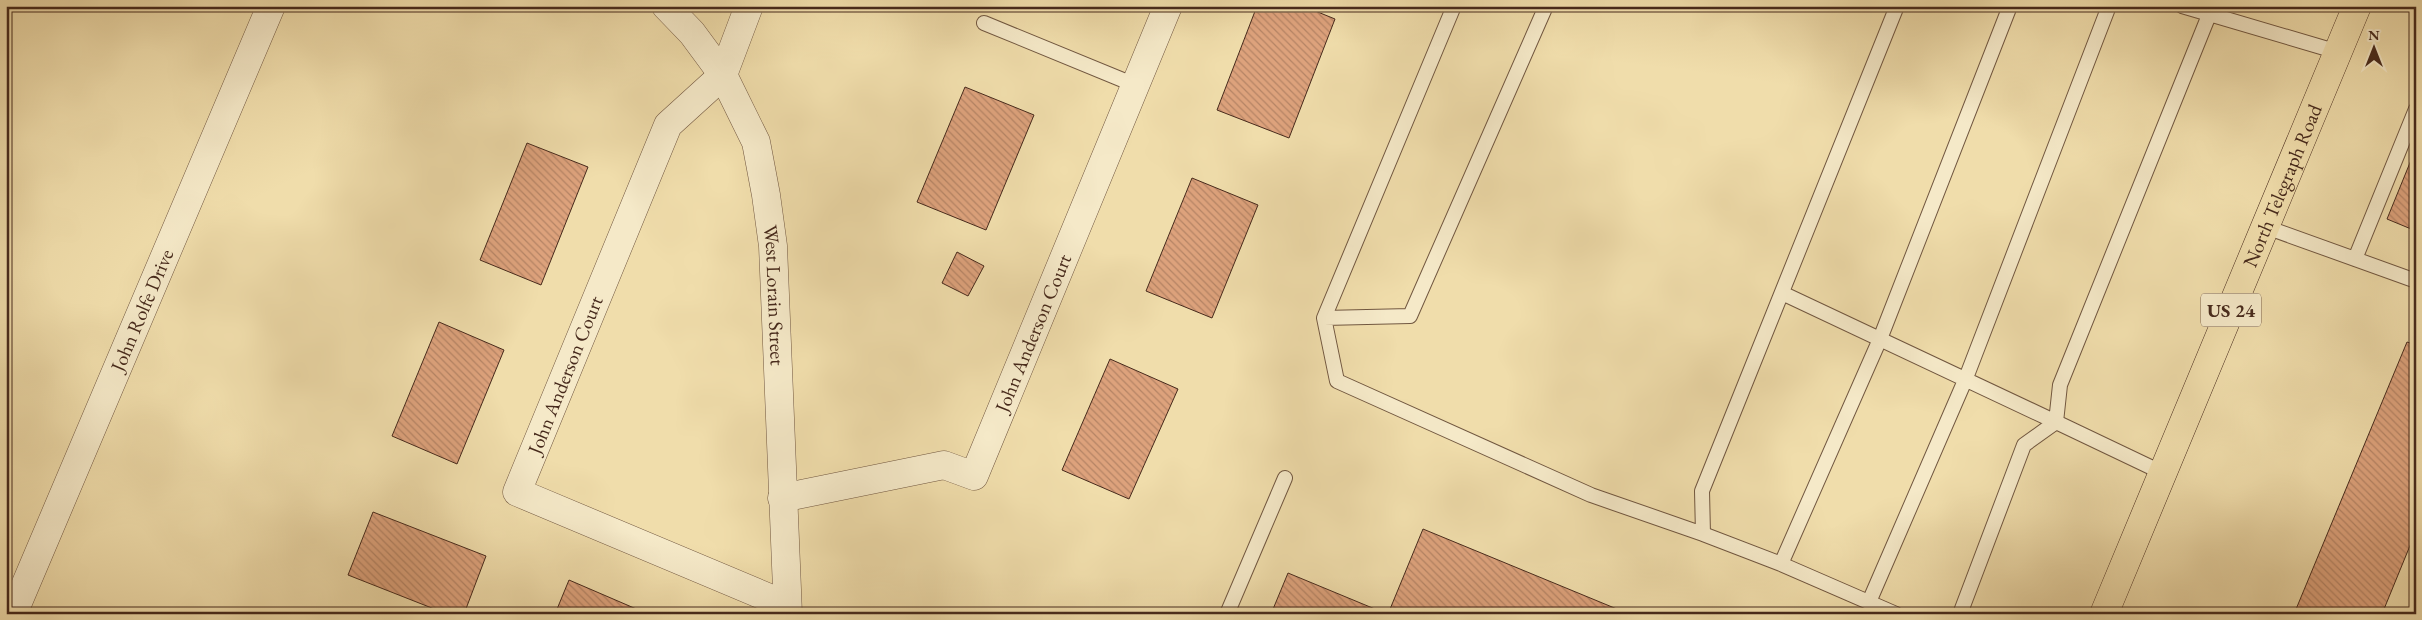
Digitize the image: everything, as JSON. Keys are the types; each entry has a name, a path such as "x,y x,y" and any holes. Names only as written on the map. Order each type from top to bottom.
{"main road":[{"name":"North Telegraph Road","path":"2104,614 2357,6"}],"street":[{"name":"John Rolfe Drive","path":"13,614 272,6"},
{"name":"West Lorain Street","path":"666,6 692,33 723,75 756,142 766,195 776,301 787,609"},
{"name":"John Anderson Court","path":"749,6 723,75 668,125 517,492 787,609"},
{"name":"John Anderson Court","path":"782,498 944,465 974,476 1168,6"}],"lane":[{"path":"1454,6 1324,318 1338,381 1591,495 1703,534 1780,564 1896,614"},
{"path":"1324,318 1410,316 1546,6"},
{"path":"1703,534 1702,491 1897,6"},
{"path":"1780,564 1880,339 2010,6"},
{"path":"1869,602 1966,378 2109,6"},
{"path":"2182,6 2338,52"},
{"path":"1960,614 2024,445 2056,422 2060,385 2209,15"},
{"path":"984,23 1135,85"},
{"path":"2355,260 2416,109"},
{"path":"2266,227 2416,282"},
{"path":"1782,293 1966,378 2163,473"},
{"path":"1227,614 1285,478"}],"building":[{"path":"1257,6 1303,6 1335,19 1289,138 1217,110"},
{"path":"965,87 1034,115 986,230 917,202"},
{"path":"527,143 588,167 541,285 480,260"},
{"path":"2416,148 2416,231 2387,219"},
{"path":"1192,178 1258,205 1212,318 1146,291"},
{"path":"957,252 984,266 968,296 942,283"},
{"path":"439,322 504,350 457,464 392,436"},
{"path":"2407,342 2416,345 2416,531 2382,614 2294,614"},
{"path":"1110,359 1178,389 1129,499 1062,470"},
{"path":"373,512 486,556 464,614 447,614 348,575"},
{"path":"1423,529 1629,614 1388,614"},
{"path":"1288,573 1387,614 1271,614"},
{"path":"569,580 648,614 555,614"}]}
